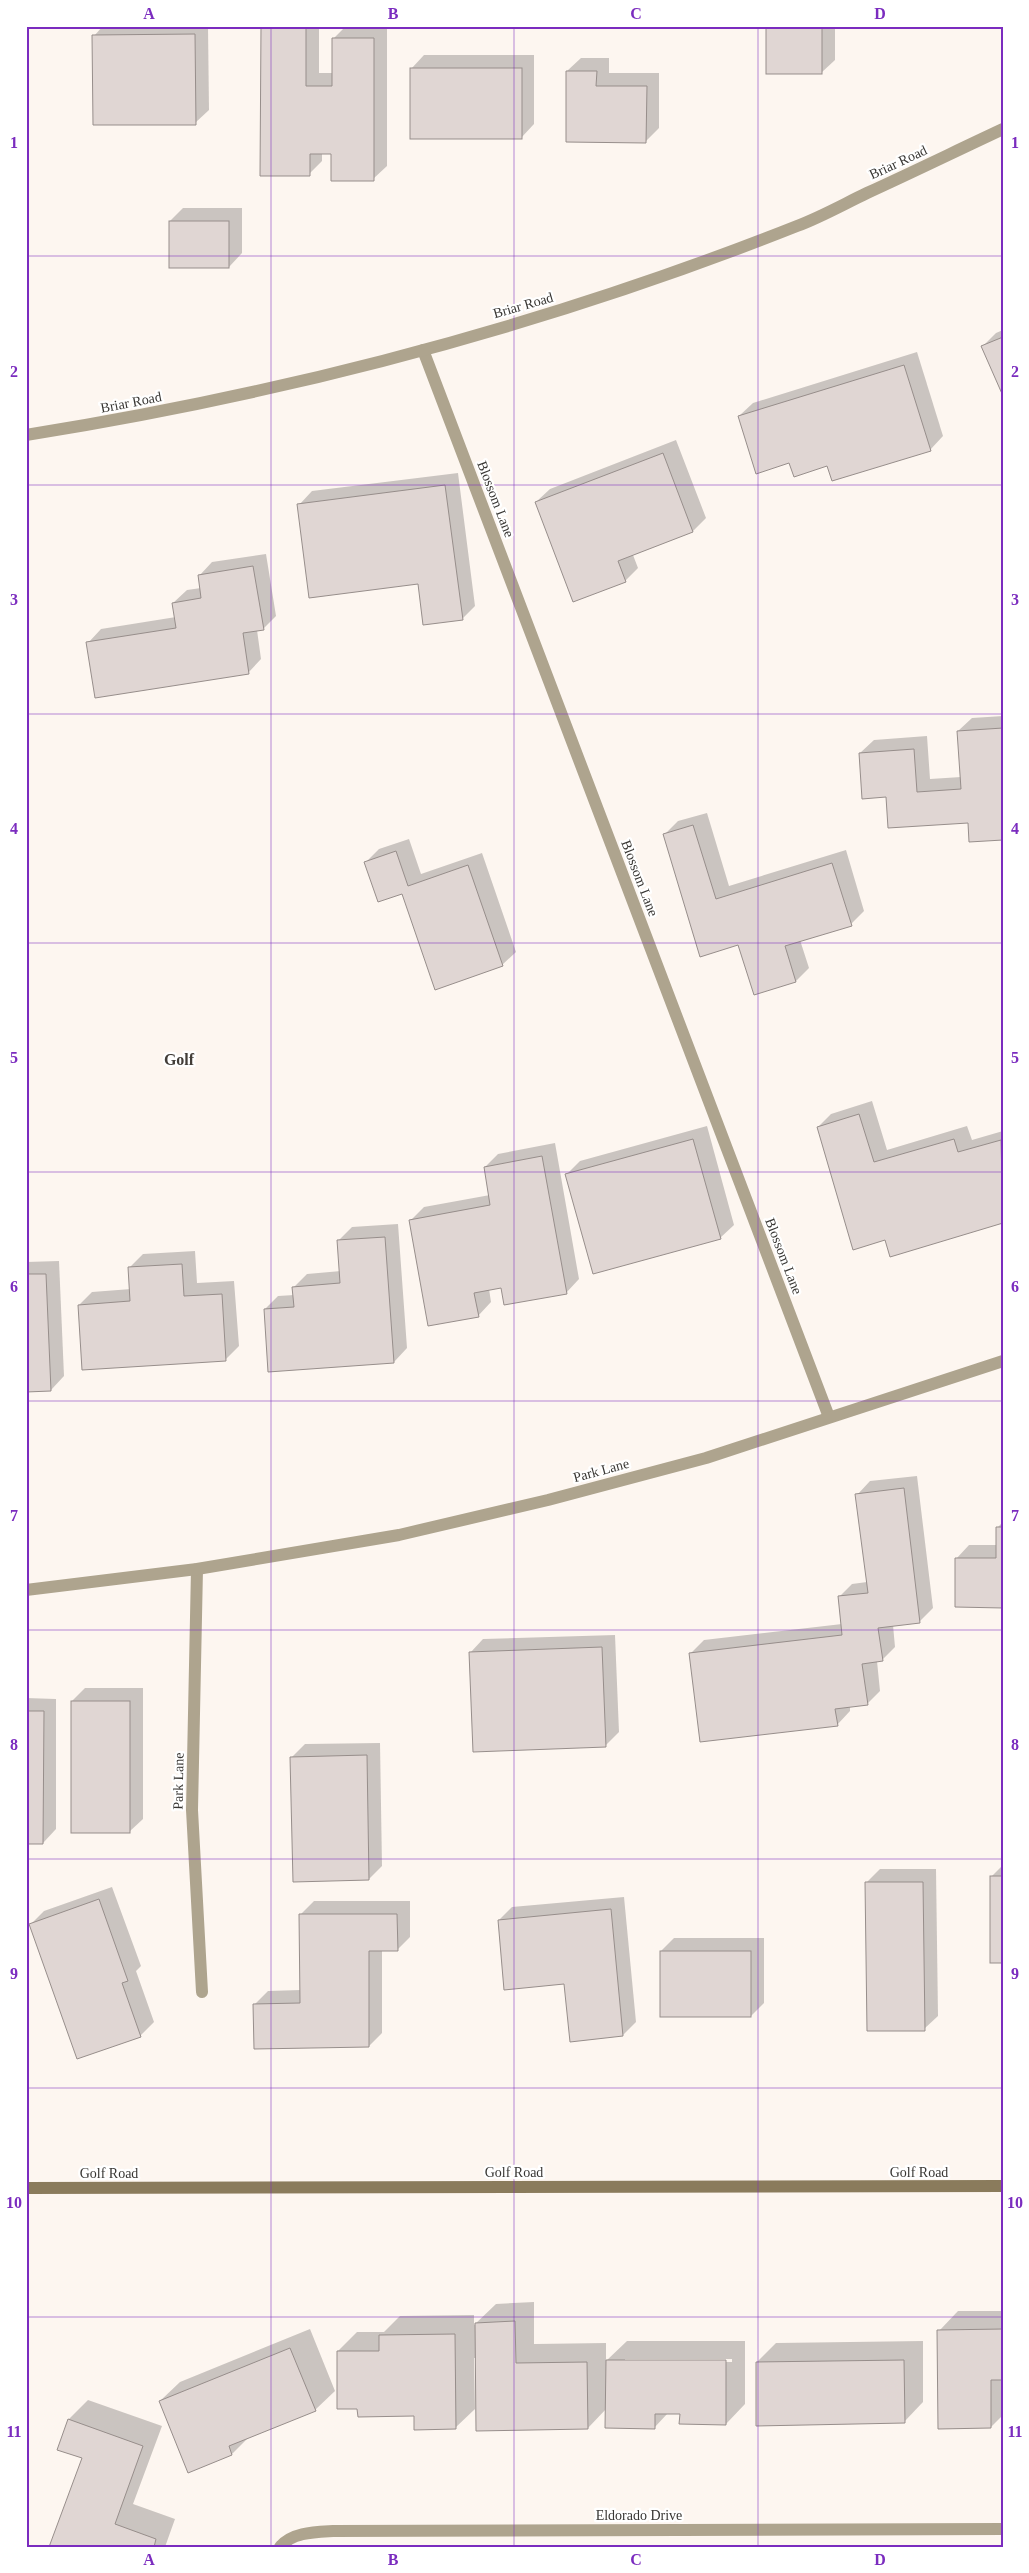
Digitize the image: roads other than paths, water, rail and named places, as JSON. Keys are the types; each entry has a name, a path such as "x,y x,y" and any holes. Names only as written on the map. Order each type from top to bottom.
{"main road":[{"name":"Golf Road","path":"26,2188 1003,2186"}],"street":[{"name":"Briar Road","path":"26,435 94,424 230,397 423,350 602,298 800,225 1003,129"},
{"name":"Blossom Lane","path":"423,350 829,1417"},
{"name":"Park Lane","path":"26,1590 197,1570 399,1535 548,1500 706,1458 1003,1361"},
{"name":"Park Lane","path":"197,1570 192,1810 202,1992"},
{"name":"Eldorado Drive","path":"280,2547 284,2542 307,2533 333,2531 1003,2528"}],"district":[{"name":"Golf","path":"179,1059"}]}
